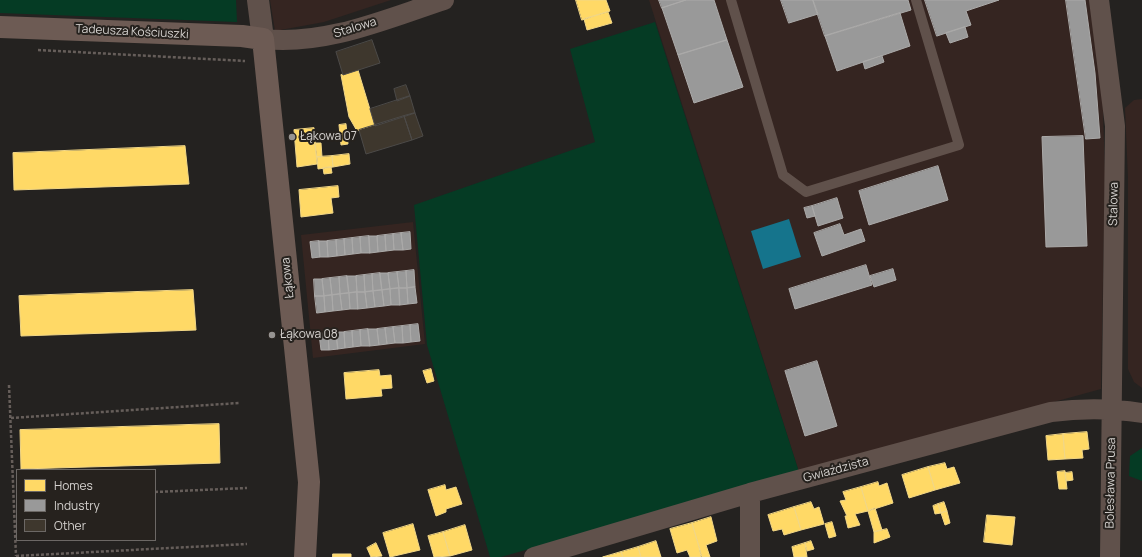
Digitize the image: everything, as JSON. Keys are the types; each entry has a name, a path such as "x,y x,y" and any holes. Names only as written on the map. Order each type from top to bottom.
{"main road":[{"name":"Tadeusza Kościuszki","path":"0,27 242,36 263,39"},
{"name":"Łąkowa","path":"263,39 309,482 306,557"}],"street":[{"name":"Łąkowa","path":"258,0 263,39"},
{"name":"Stalowa","path":"263,39 291,40 327,37 444,0"},
{"name":"Stalowa","path":"1099,0 1115,126 1112,409"},
{"name":"Gwiaździsta","path":"534,557 750,493 1050,412 1079,408 1112,409 1142,413"},
{"name":"Bolesława Prusa","path":"1110,557 1112,409"},
{"path":"750,493 750,557"}],"lane":[{"path":"731,0 783,175 806,192 959,145 916,0"}],"path":[{"path":"31,50 218,59"},
{"path":"9,385 15,499 16,557 247,544"},
{"path":"10,418 239,402"},
{"path":"156,492 247,488"}],"shaded area":[{"path":"270,0 391,0 324,22 275,31"},
{"path":"649,0 1091,0 1102,81 1105,173 1101,389 799,472"},
{"path":"1142,99 1142,388 1134,382 1128,369 1128,178 1125,108 1134,100"},
{"path":"413,222 425,344 313,358 301,235"}],"green space":[{"path":"0,0 236,0 237,22 0,13"},
{"path":"655,22 799,472 501,557 490,557 427,345 414,205 595,142 570,49"},
{"path":"1142,448 1142,481 1129,476 1130,456"}],"water":[{"path":"789,219 801,257 763,269 751,231"}],"building: Homes":[{"path":"576,0 606,0 610,11 582,20"},
{"path":"608,12 612,23 587,30 584,19"},
{"path":"358,70 375,126 357,131 349,117 341,75"},
{"path":"346,124 348,144 341,145 339,125"},
{"path":"314,128 317,164 297,167 294,130"},
{"path":"315,143 321,143 322,157 317,157"},
{"path":"185,146 189,184 14,190 13,153"},
{"path":"349,154 350,164 333,167 332,156"},
{"path":"332,156 333,167 318,169 317,157"},
{"path":"331,167 332,173 324,174 323,168"},
{"path":"338,186 339,197 331,198 333,213 301,217 299,190"},
{"path":"193,290 196,330 21,336 19,296"},
{"path":"431,369 434,381 427,383 423,371"},
{"path":"379,370 380,376 391,375 392,388 381,389 382,396 346,399 344,373"},
{"path":"219,424 220,463 21,469 20,430"},
{"path":"1087,432 1089,449 1082,450 1083,458 1065,459 1063,434"},
{"path":"1063,434 1065,459 1048,460 1046,436"},
{"path":"945,463 947,469 954,467 960,483 935,490 928,467"},
{"path":"928,467 935,490 909,498 902,475"},
{"path":"1065,471 1067,489 1059,489 1057,472"},
{"path":"1072,472 1073,480 1066,481 1065,473"},
{"path":"878,482 879,486 887,483 893,503 868,511 861,487"},
{"path":"445,485 446,490 456,487 462,504 446,509 446,512 436,516 428,490"},
{"path":"861,487 868,511 855,514 860,525 848,528 845,516 847,516 840,501 846,500 843,492"},
{"path":"811,502 814,509 819,507 824,524 801,530 794,507"},
{"path":"944,502 947,511 941,513 938,504"},
{"path":"938,504 941,513 935,514 933,506"},
{"path":"794,507 801,530 784,535 782,529 773,531 768,515"},
{"path":"875,508 882,530 874,532 868,511"},
{"path":"947,511 950,523 945,525 941,513"},
{"path":"987,515 1015,517 1012,545 984,542"},
{"path":"711,517 717,541 706,545 710,557 702,557 692,523"},
{"path":"832,522 836,536 829,538 825,524"},
{"path":"692,523 701,557 690,557 687,550 677,553 670,529"},
{"path":"413,524 420,550 390,557 383,533"},
{"path":"465,525 472,550 450,556 443,532"},
{"path":"887,529 890,537 874,543 874,532"},
{"path":"443,532 450,556 434,557 428,536"},
{"path":"656,541 661,557 641,557 638,547"},
{"path":"811,541 814,549 807,551 805,543"},
{"path":"376,543 382,556 371,557 367,548"},
{"path":"805,543 807,557 794,557 792,547"},
{"path":"638,547 641,557 623,557 621,552"},
{"path":"621,552 623,557 603,557"},
{"path":"333,554 351,554 351,557 333,557"}],"building: Industry":[{"path":"659,0 686,0 662,8"},
{"path":"686,0 714,0 727,40 678,55 662,8"},
{"path":"781,0 813,0 818,14 789,23"},
{"path":"813,0 908,0 911,10 825,36"},
{"path":"925,0 999,0 966,11 971,25 937,36"},
{"path":"1066,0 1085,0 1095,73 1100,138 1086,139"},
{"path":"900,13 910,46 837,71 825,36"},
{"path":"965,27 968,37 950,43 946,33"},
{"path":"727,40 743,87 694,103 678,55"},
{"path":"882,56 884,62 865,69 863,62"},
{"path":"1083,136 1087,246 1046,247 1042,137"},
{"path":"938,166 948,200 869,225 859,191"},
{"path":"837,198 843,218 818,226 812,206"},
{"path":"812,206 815,216 807,218 804,208"},
{"path":"840,224 844,235 861,229 865,241 822,256 814,233"},
{"path":"410,232 411,249 403,250 401,233"},
{"path":"401,233 403,250 394,250 393,234"},
{"path":"393,234 394,250 386,251 385,235"},
{"path":"385,235 386,251 378,252 377,236"},
{"path":"369,236 377,236 378,252 370,253"},
{"path":"369,236 370,253 361,253 360,237"},
{"path":"360,237 361,253 353,254 352,238"},
{"path":"352,238 353,254 345,255 344,239"},
{"path":"344,239 345,255 337,256 336,240"},
{"path":"336,240 337,256 328,257 327,241"},
{"path":"319,241 327,241 328,257 320,257"},
{"path":"319,241 320,257 312,258 310,242"},
{"path":"866,265 872,285 795,309 789,289"},
{"path":"893,269 896,280 874,287 870,276"},
{"path":"414,270 415,287 407,288 406,271"},
{"path":"406,271 407,288 399,288 397,272"},
{"path":"397,272 399,288 390,289 388,273"},
{"path":"380,273 388,273 390,289 382,290"},
{"path":"380,273 382,290 373,291 372,274"},
{"path":"372,274 373,291 365,292 364,275"},
{"path":"364,275 365,292 357,292 356,276"},
{"path":"347,276 349,293 340,294 339,277"},
{"path":"347,276 356,276 357,292 349,293"},
{"path":"339,277 340,294 332,295 330,278"},
{"path":"330,278 332,295 324,296 322,279"},
{"path":"314,279 322,279 324,296 315,296"},
{"path":"415,287 417,303 408,304 407,288"},
{"path":"399,288 407,288 408,304 400,305"},
{"path":"399,288 400,305 391,305 390,289"},
{"path":"390,289 391,305 384,306 382,290"},
{"path":"382,290 384,306 375,307 373,291"},
{"path":"373,291 375,307 367,308 365,292"},
{"path":"357,292 365,292 367,308 358,309"},
{"path":"357,292 358,309 350,309 349,293"},
{"path":"349,293 350,309 342,310 340,294"},
{"path":"340,294 342,310 333,311 332,295"},
{"path":"332,295 333,311 325,312 324,296"},
{"path":"315,296 324,296 325,312 317,313"},
{"path":"418,324 420,341 411,342 410,325"},
{"path":"410,325 411,342 403,343 402,326"},
{"path":"402,326 403,343 395,343 393,327"},
{"path":"393,327 395,343 387,344 385,328"},
{"path":"385,328 387,344 379,345 377,329"},
{"path":"368,329 370,346 361,346 360,330"},
{"path":"368,329 377,329 379,345 370,346"},
{"path":"360,330 361,346 353,347 352,331"},
{"path":"352,331 353,347 345,348 344,332"},
{"path":"336,332 338,349 329,350 328,333"},
{"path":"336,332 344,332 345,348 338,349"},
{"path":"328,333 329,350 321,350 319,334"},
{"path":"817,361 837,426 805,436 785,371"}],"building: Other":[{"path":"372,40 380,63 343,75 336,52"},
{"path":"406,85 410,96 397,101 394,89"},
{"path":"410,96 415,113 375,126 370,109"},
{"path":"415,113 423,136 412,140 404,116"},
{"path":"404,116 412,140 366,154 359,130"}],"place":[{"name":"Łąkowa 07","path":"292,137"},
{"name":"Łąkowa 08","path":"272,335"}]}
